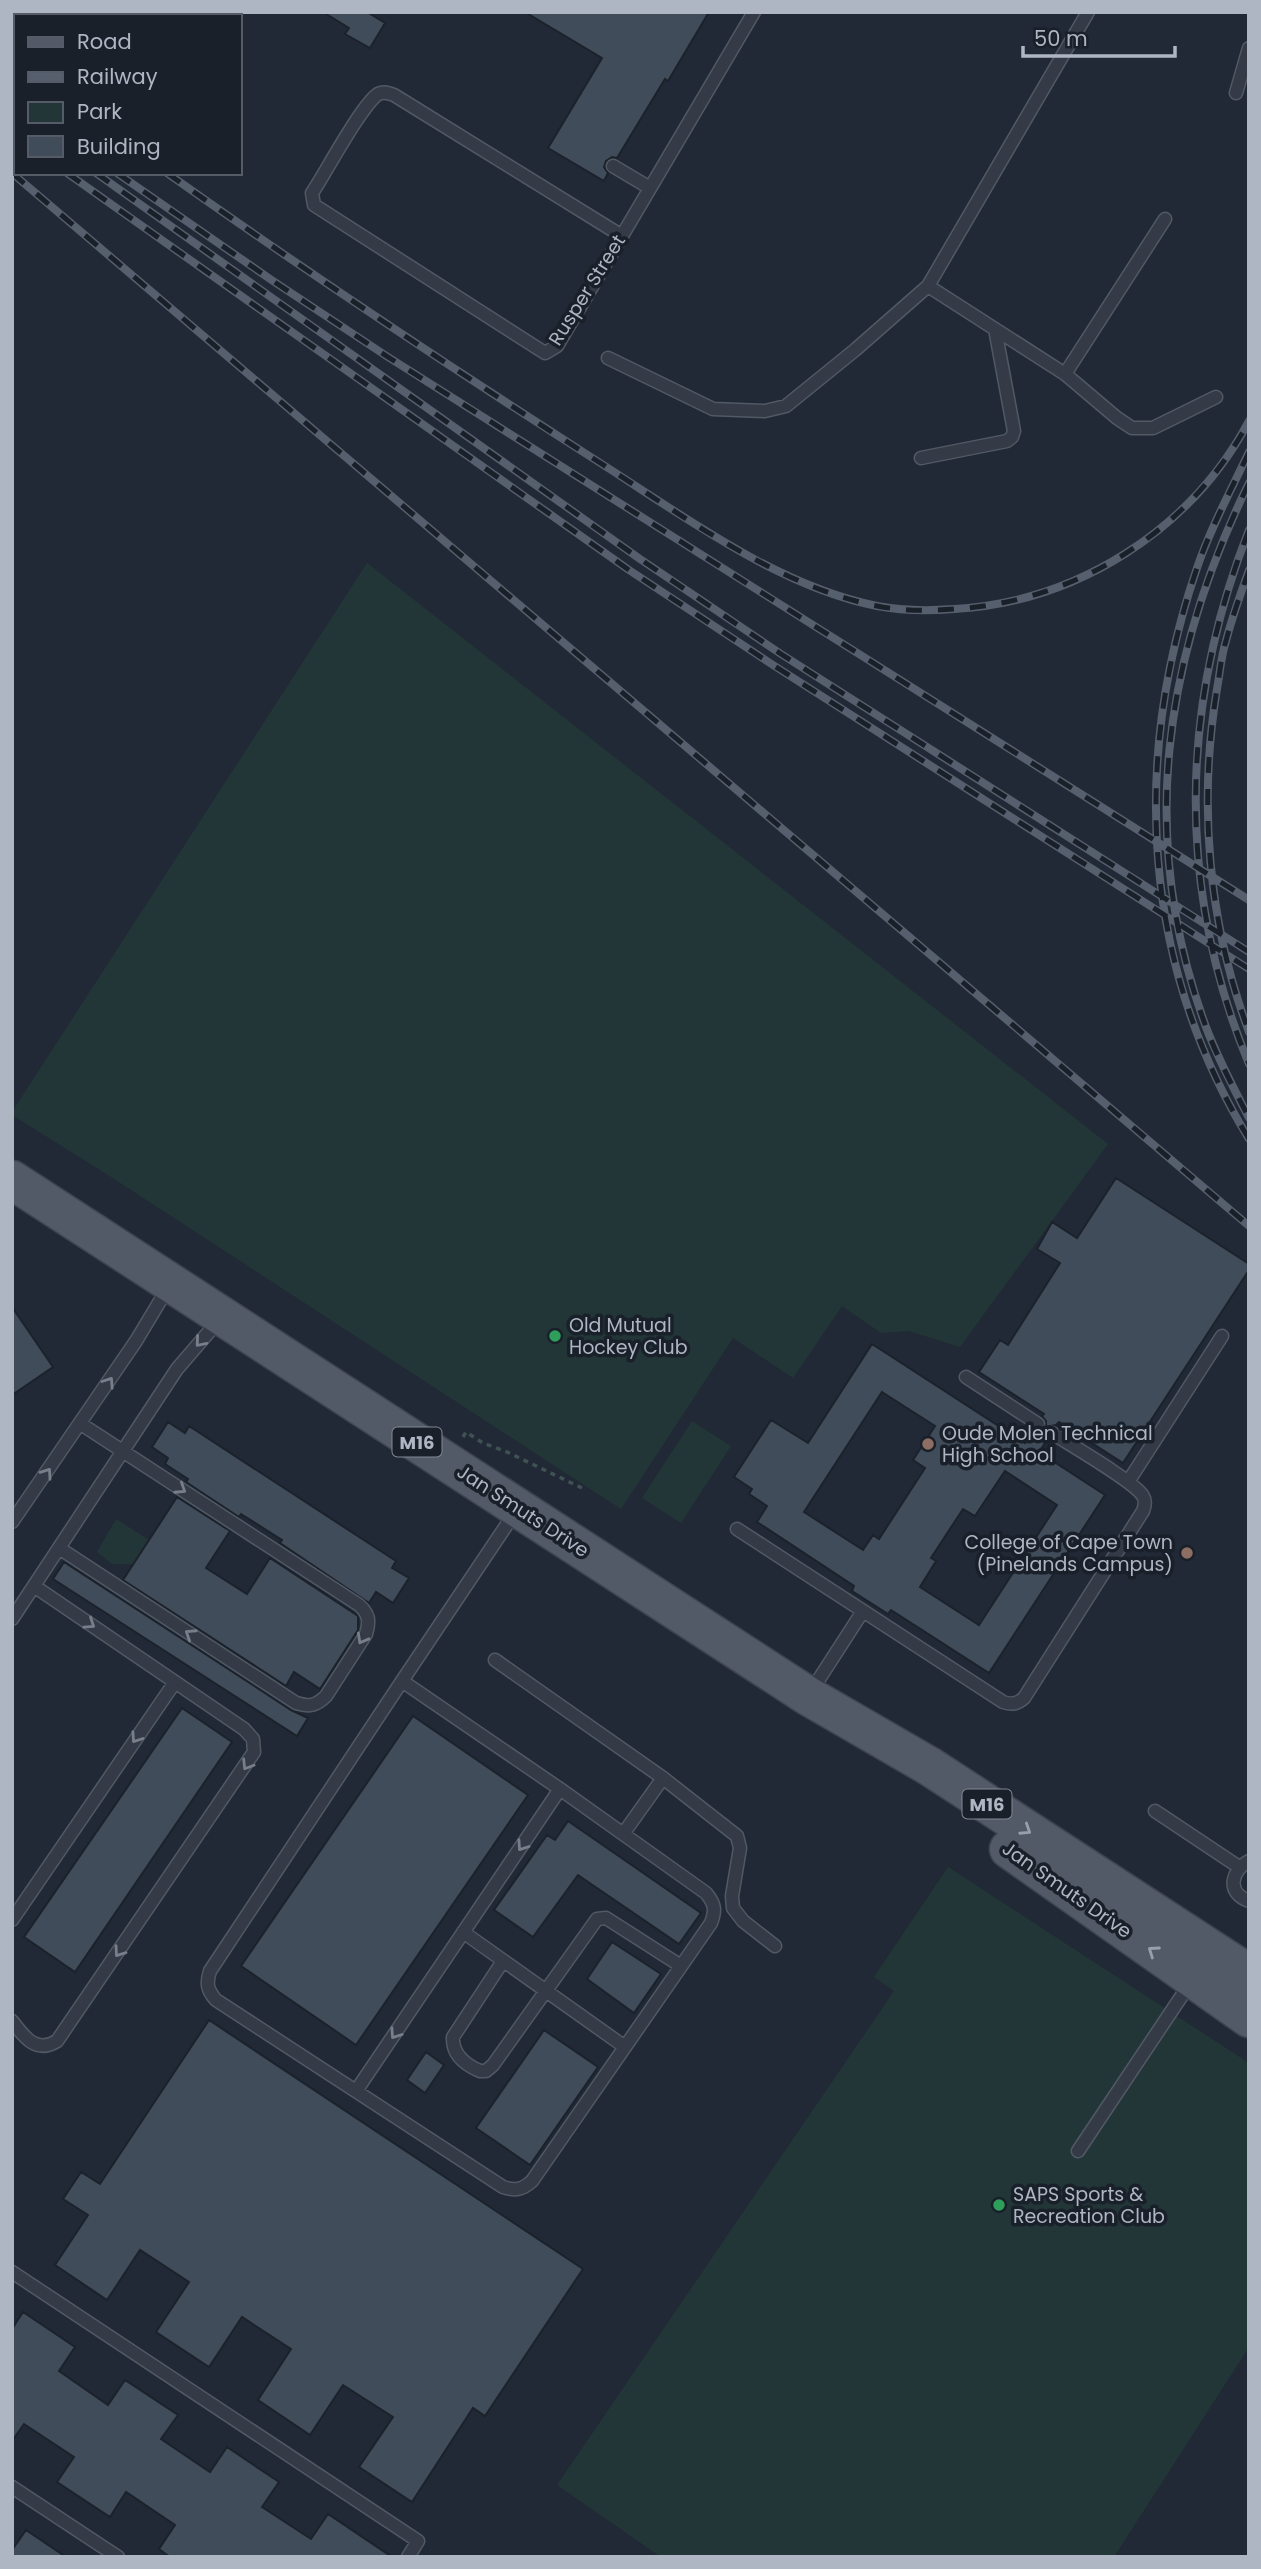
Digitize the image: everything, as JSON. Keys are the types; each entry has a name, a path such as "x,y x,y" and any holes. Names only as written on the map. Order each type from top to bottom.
{"main road":[{"name":"Jan Smuts Drive","path":"12,1180 815,1700 929,1766 1249,1974"},
{"name":"Jan Smuts Drive","path":"815,1700 924,1788 1249,2018"}],"lane":[{"name":"Rusper Street","path":"622,236 394,95 384,92 378,94 358,119 313,193 314,205 545,353 557,346 622,236 650,188 754,12"},
{"path":"608,358 713,409 765,411 786,406 928,286 1088,12"},
{"path":"1236,93 1249,48"},
{"path":"613,166 650,188"},
{"path":"1065,374 1165,219"},
{"path":"928,286 1065,374 1132,428 1153,428 1216,397"},
{"path":"921,458 1007,441 1012,437 1014,430 995,329"},
{"path":"12,1522 136,1341 171,1282"},
{"path":"12,1619 177,1369 223,1316"},
{"path":"1128,1482 1222,1336"},
{"path":"966,1377 1038,1424"},
{"path":"59,1548 296,1703 306,1706 318,1704 326,1696 366,1634 369,1623 367,1613 359,1605 81,1424"},
{"path":"737,1529 1003,1702 1018,1703 1024,1698 1146,1504 1144,1496 1128,1482 1052,1433"},
{"path":"402,1681 560,1789 706,1893 713,1902 715,1913 711,1923 532,2182 523,2189 503,2187 216,2000 209,1992 207,1981 210,1971 402,1681 518,1508"},
{"path":"12,2021 31,2043 46,2046 57,2041 252,1758 254,1747 249,1733 34,1586"},
{"path":"815,1700 863,1611"},
{"path":"495,1660 663,1778 737,1836 740,1848 732,1896 733,1908 743,1921 775,1945"},
{"path":"12,1920 175,1682"},
{"path":"623,1834 663,1778"},
{"path":"356,2091 560,1789"},
{"path":"1154,1811 1244,1864 1234,1877 1234,1889 1242,1899 1249,1901"},
{"path":"503,1961 453,2037 455,2052 480,2071 486,2071 493,2065 594,1923 601,1917 681,1966"},
{"path":"463,1932 625,2047"},
{"path":"1078,2151 1193,1979"},
{"path":"12,2272 418,2541 408,2557"},
{"path":"12,2487 118,2557"}],"path":[{"path":"461,1441 466,1432 483,1443 582,1489"}],"green space":[{"path":"367,563 1108,1144 960,1347 909,1331 881,1333 842,1306 793,1378 733,1338 621,1509 12,1115"},
{"path":"692,1421 731,1446 681,1523 642,1498"},
{"path":"116,1519 149,1540 134,1564 112,1564 97,1552"},
{"name":"SAPS Sports & Recreation Club","path":"948,1867 1249,2063 1249,2347 1114,2557 661,2557 557,2485 894,1991 874,1977"}],"building":[{"path":"323,12 367,12 385,23 370,48 345,34 349,28"},
{"path":"525,12 709,12 617,158 612,157 606,161 604,167 608,173 604,181 548,148 602,58"},
{"path":"1116,1178 1249,1264 1249,1270 1123,1463 1059,1422 1046,1427 1042,1416 1044,1414 979,1372 1000,1340 1008,1345 1060,1263 1037,1249 1052,1222 1077,1238"},
{"path":"12,1307 53,1367 12,1395"},
{"path":"872,1344 1025,1443 1033,1431 1038,1433 1044,1430 1047,1440 1039,1452 1105,1495 989,1673 891,1610 888,1614 852,1591 854,1586 757,1522 767,1506 749,1494 752,1489 734,1477 771,1420 808,1443","holes":["882,1392 935,1426 913,1460 925,1468 879,1539 873,1535 863,1550 804,1512","1005,1471 1057,1505 979,1625 920,1587 936,1561 931,1558 963,1509 975,1516"]},
{"path":"168,1422 185,1433 189,1426 396,1561 392,1568 409,1578 393,1603 376,1592 369,1603 280,1543 282,1540 241,1514 239,1517 186,1482 188,1479 165,1464 168,1458 152,1447"},
{"path":"177,1497 230,1531 206,1568 247,1594 270,1558 358,1616 358,1630 320,1689 294,1672 286,1686 123,1580"},
{"path":"64,1562 291,1710 308,1718 297,1736 53,1579"},
{"path":"182,1708 232,1742 75,1972 24,1937"},
{"path":"413,1716 528,1795 356,2045 241,1966"},
{"path":"568,1821 701,1913 679,1944 578,1875 533,1937 494,1910 547,1835 555,1840"},
{"path":"612,1942 661,1974 634,2013 587,1979"},
{"path":"209,2020 583,2269 485,2416 473,2408 412,2502 359,2467 393,2417 343,2385 310,2435 258,2400 291,2349 242,2317 209,2367 156,2332 189,2282 140,2250 107,2300 55,2265 88,2215 63,2199 81,2172 100,2184"},
{"path":"544,2030 598,2067 530,2165 476,2128"},
{"path":"426,2052 444,2065 425,2093 407,2080"},
{"path":"23,2312 75,2347 59,2371 108,2405 125,2380 178,2415 161,2439 210,2472 227,2447 279,2482 262,2507 311,2539 328,2514 392,2557 170,2557 159,2549 175,2525 126,2492 110,2517 57,2482 74,2457 24,2424 12,2441 12,2329"},
{"path":"26,2530 66,2557 12,2557 12,2550"}],"railway":[{"path":"14,175 1249,1226"},
{"path":"70,175 629,570 1249,969"},
{"path":"99,175 640,559 781,654 1249,952"},
{"path":"120,175 388,357 1249,900"},
{"path":"170,175 379,319 730,546 802,582 877,606 935,610 1000,603 1044,592 1086,575 1126,553 1163,527 1196,495 1225,460 1249,421"},
{"path":"1249,452 1202,553 1176,641 1162,714 1156,787 1158,860 1168,932 1186,1003 1213,1072 1249,1139"},
{"path":"1249,483 1220,549 1196,616 1179,683 1169,750 1167,819 1172,887 1185,957 1206,1027 1249,1118"},
{"path":"1249,530 1226,596 1210,663 1199,730 1196,797 1199,864 1208,931 1225,998 1249,1064"},
{"path":"1249,570 1222,659 1211,732 1208,775 1210,862 1216,906 1235,991 1249,1032"}],"place":[{"name":"Old Mutual Hockey Club","path":"555,1336"},
{"name":"Oude Molen Technical High School","path":"928,1444"},
{"name":"College of Cape Town (Pinelands Campus)","path":"1187,1553"},
{"name":"SAPS Sports & Recreation Club","path":"999,2205"}]}
